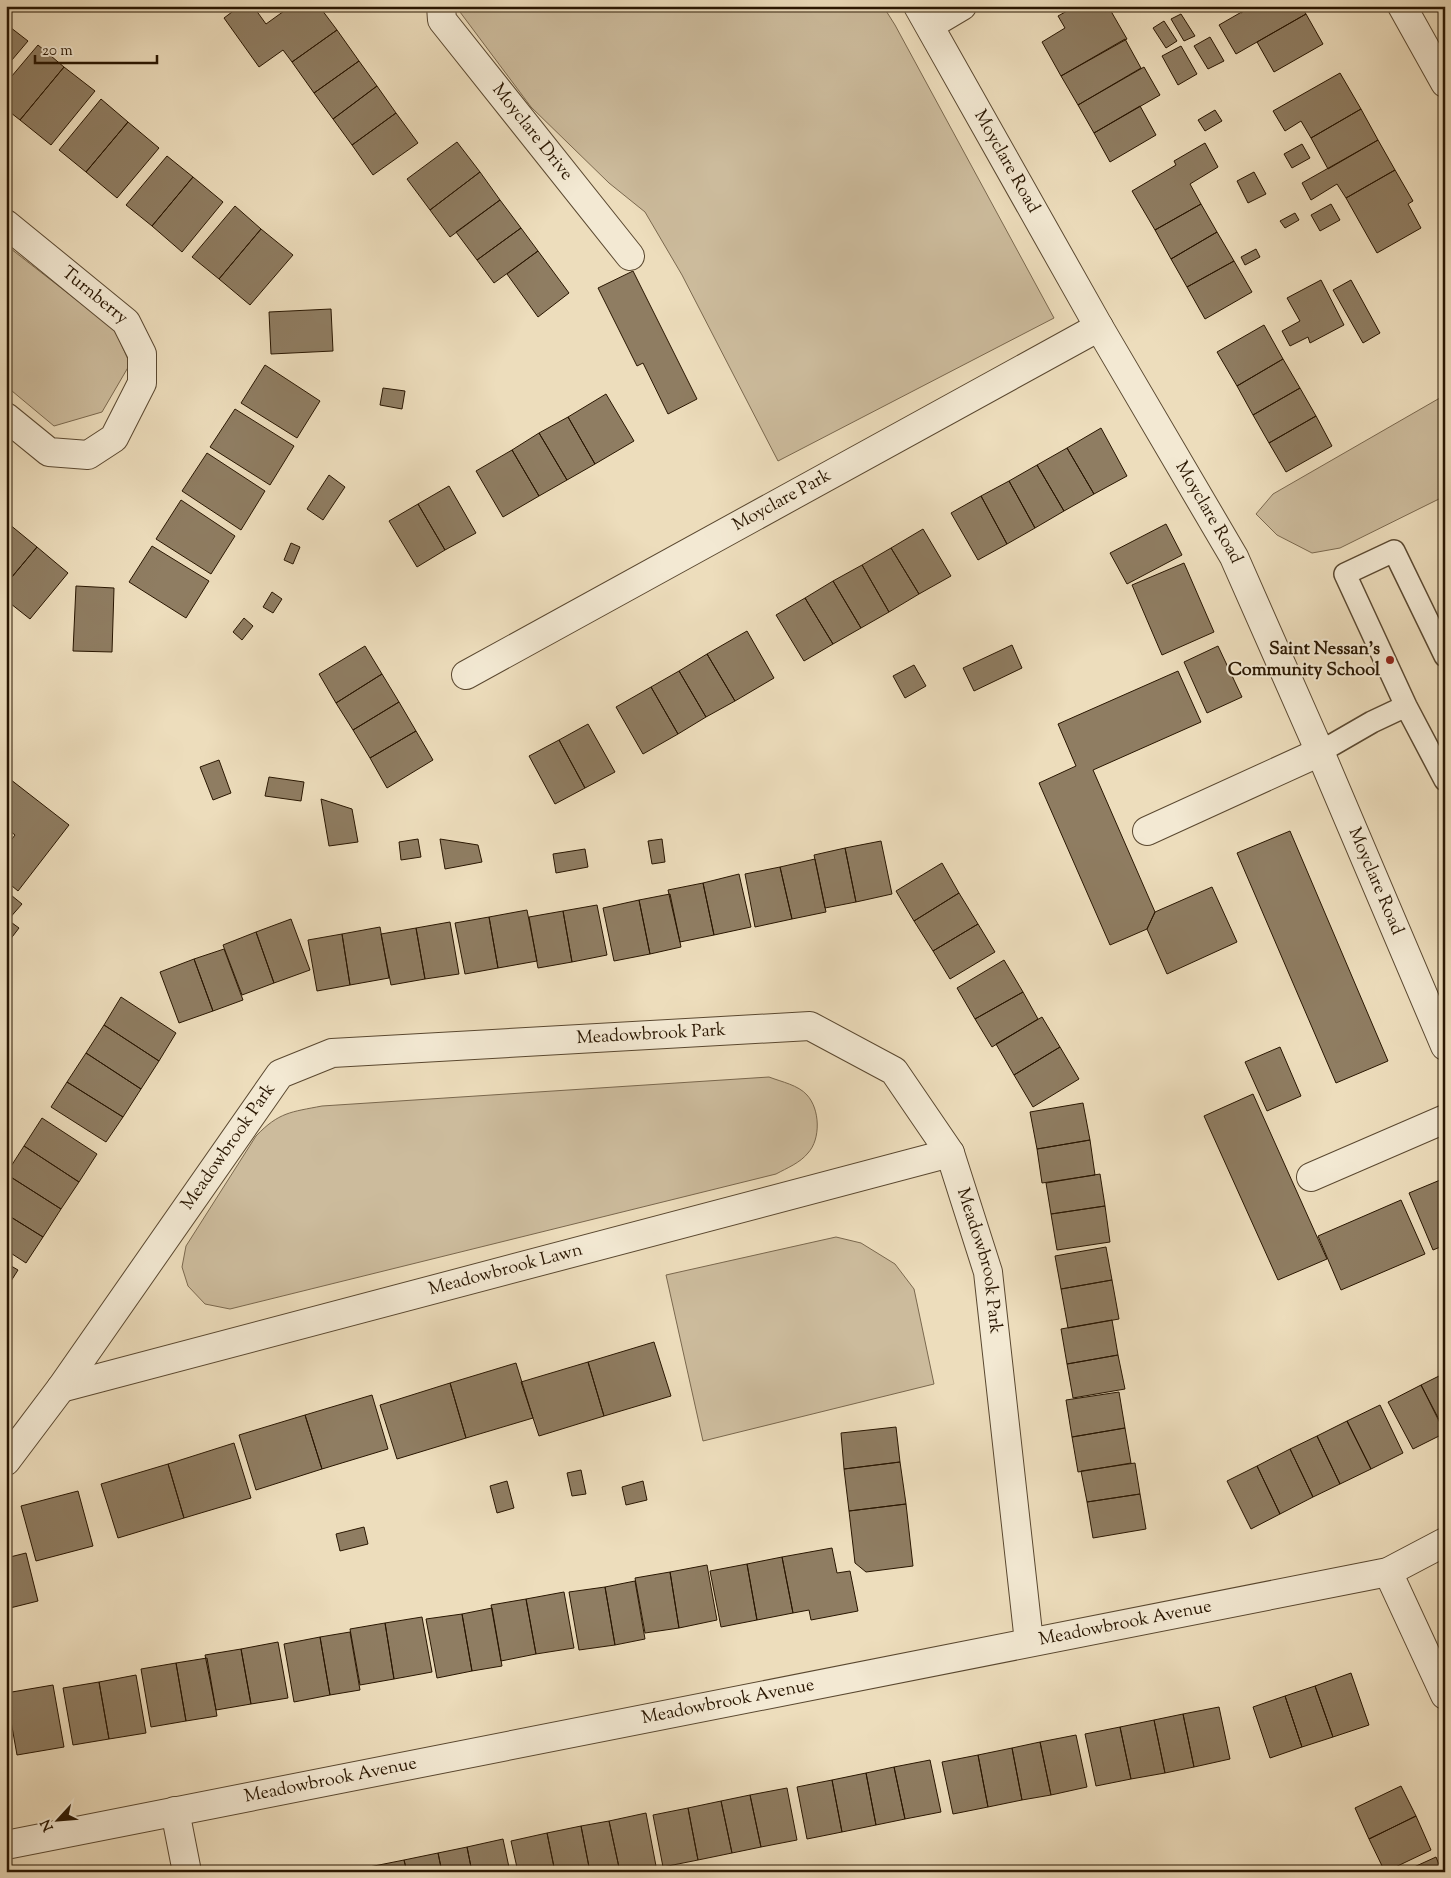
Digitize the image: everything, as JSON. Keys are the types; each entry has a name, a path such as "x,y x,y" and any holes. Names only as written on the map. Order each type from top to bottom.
{"street":[{"name":"Moyclare Drive","path":"441,6 442,20 630,256"},
{"path":"924,16 962,6"},
{"path":"1402,6 1445,83"},
{"name":"Moyclare Road","path":"924,16 1099,327 1234,557 1320,752 1445,1046"},
{"name":"Turnberry","path":"6,224 126,322 142,354 142,383 114,438 88,454 49,452 6,417"},
{"name":"Moyclare Park","path":"466,675 1099,327"},
{"path":"1147,830 1320,752"},
{"name":"Meadowbrook Park","path":"6,1461 61,1388 280,1074 332,1053 810,1026 894,1071 950,1153 988,1272 1029,1642"},
{"path":"1311,1177 1445,1119"},
{"name":"Meadowbrook Lawn","path":"61,1388 950,1153"},
{"name":"Meadowbrook Avenue","path":"6,1845 1388,1572 1445,1542"},
{"path":"1388,1572 1445,1695"},
{"path":"175,1811 187,1872"}],"lane":[{"path":"1445,656 1394,551 1345,574 1406,706 1445,780"},
{"path":"1320,752 1372,722 1406,706"}],"shaded area":[{"path":"468,6 883,6 1054,318 778,461 682,275 645,212 609,183 531,107 460,12"},
{"path":"6,245 115,330 130,364 102,412 54,426 6,386"},
{"path":"1445,395 1445,496 1340,548 1312,553 1277,535 1256,514 1273,494"},
{"path":"769,1077 794,1086 807,1095 814,1108 817,1124 815,1140 805,1157 776,1174 230,1309 205,1304 188,1286 182,1267 186,1246 256,1136 272,1122 286,1114 322,1106"},
{"path":"836,1237 861,1243 895,1264 914,1289 934,1384 703,1441 666,1275"}],"building":[{"path":"240,6 253,6 266,24 291,6 319,6 337,30 292,62 283,50 259,67 224,18"},
{"path":"1076,6 1108,6 1127,39 1061,76 1042,42 1065,28 1058,16"},
{"path":"1166,6 1178,6 1169,11"},
{"path":"1237,6 1252,6 1241,13"},
{"path":"1252,6 1301,6 1306,14 1236,54 1219,25"},
{"path":"1181,14 1195,36 1184,41 1171,19"},
{"path":"1306,14 1323,44 1274,72 1257,42"},
{"path":"1164,21 1177,41 1166,48 1153,28"},
{"path":"6,24 28,41 6,67"},
{"path":"337,30 359,61 314,93 292,62"},
{"path":"1210,37 1224,61 1208,69 1194,46"},
{"path":"1125,39 1141,68 1078,105 1061,76"},
{"path":"38,45 64,67 20,120 6,109 6,83"},
{"path":"1181,46 1197,74 1178,85 1162,56"},
{"path":"359,61 377,86 333,119 314,93"},
{"path":"64,67 95,91 51,145 20,120"},
{"path":"1144,67 1160,95 1094,133 1078,105"},
{"path":"1340,73 1361,109 1311,138 1301,121 1285,131 1273,111"},
{"path":"377,86 396,113 352,145 333,119"},
{"path":"101,99 128,122 86,172 59,150"},
{"path":"1140,106 1156,135 1110,162 1094,133"},
{"path":"1361,109 1378,140 1328,169 1311,138"},
{"path":"1215,110 1222,121 1205,131 1198,120"},
{"path":"396,113 418,143 373,175 352,145"},
{"path":"128,122 159,148 117,198 86,172"},
{"path":"1378,140 1395,170 1346,198 1337,184 1311,200 1302,183"},
{"path":"457,142 480,172 430,210 407,179"},
{"path":"1205,143 1218,167 1190,184 1201,204 1155,230 1132,191 1176,165 1174,161"},
{"path":"1302,144 1310,158 1292,168 1284,154"},
{"path":"167,156 193,177 152,226 126,205"},
{"path":"1395,170 1413,201 1408,204 1421,228 1377,253 1346,198"},
{"path":"480,172 500,200 450,237 430,210"},
{"path":"1254,172 1266,194 1248,203 1237,181"},
{"path":"193,177 223,202 182,252 152,226"},
{"path":"500,200 521,228 477,260 456,232"},
{"path":"1201,204 1217,232 1171,259 1155,230"},
{"path":"1331,204 1340,220 1320,231 1311,215"},
{"path":"235,206 261,229 219,279 192,257"},
{"path":"1295,213 1299,220 1285,228 1280,221"},
{"path":"521,228 538,251 494,283 477,260"},
{"path":"261,229 293,255 250,305 219,279"},
{"path":"1217,232 1234,261 1187,287 1171,259"},
{"path":"1256,249 1260,257 1245,265 1241,257"},
{"path":"538,251 569,293 538,317 507,274"},
{"path":"1234,261 1252,292 1205,319 1187,287"},
{"path":"633,271 697,399 668,414 643,363 637,366 598,288"},
{"path":"1321,280 1344,325 1310,343 1308,337 1290,346 1282,331 1300,321 1287,298"},
{"path":"1351,280 1380,333 1363,343 1333,290"},
{"path":"331,309 333,351 271,354 269,312"},
{"path":"1264,325 1283,359 1237,386 1217,352"},
{"path":"1283,359 1300,388 1253,415 1237,386"},
{"path":"265,365 320,401 297,438 241,403"},
{"path":"383,388 405,391 402,409 380,405"},
{"path":"1300,388 1316,416 1269,443 1253,415"},
{"path":"606,394 634,441 595,464 568,417"},
{"path":"235,409 294,446 270,485 210,447"},
{"path":"1316,416 1332,446 1286,472 1269,443"},
{"path":"568,417 595,464 567,480 539,433"},
{"path":"1101,428 1127,476 1094,494 1067,448"},
{"path":"539,433 567,480 539,496 512,450"},
{"path":"1067,448 1094,494 1064,511 1037,465"},
{"path":"512,450 539,496 503,517 476,471"},
{"path":"207,453 265,491 241,530 182,491"},
{"path":"1037,465 1064,511 1035,528 1009,481"},
{"path":"329,475 345,487 323,520 307,509"},
{"path":"1009,481 1035,528 1007,544 981,496"},
{"path":"449,486 476,533 445,550 418,504"},
{"path":"981,496 1007,544 978,560 951,513"},
{"path":"181,500 235,536 211,574 156,539"},
{"path":"418,504 445,550 417,567 389,521"},
{"path":"9,524 37,547 6,584 6,528"},
{"path":"1166,524 1182,555 1127,584 1110,553"},
{"path":"923,529 951,576 919,594 891,548"},
{"path":"291,543 300,547 293,564 284,560"},
{"path":"152,546 209,581 186,618 129,582"},
{"path":"37,547 68,573 30,619 6,600 6,584"},
{"path":"891,548 919,594 889,612 862,565"},
{"path":"1184,563 1214,632 1162,655 1132,585"},
{"path":"862,565 889,612 861,628 833,581"},
{"path":"833,581 861,628 833,644 805,598"},
{"path":"76,586 114,588 112,652 73,651"},
{"path":"272,592 282,599 273,613 263,607"},
{"path":"805,598 833,644 804,661 776,615"},
{"path":"244,618 253,626 242,640 233,632"},
{"path":"747,631 774,678 735,701 707,654"},
{"path":"1012,645 1022,668 974,691 963,668"},
{"path":"365,646 382,674 336,703 319,674"},
{"path":"1218,646 1242,697 1207,713 1184,662"},
{"path":"707,654 735,701 706,717 679,671"},
{"path":"914,665 926,686 905,698 893,676"},
{"path":"679,671 706,717 678,734 651,687"},
{"path":"1178,671 1201,722 1093,770 1155,912 1147,929 1110,945 1039,783 1076,766 1058,724"},
{"path":"382,674 399,702 353,730 336,703"},
{"path":"651,687 678,734 643,754 616,707"},
{"path":"399,702 416,731 370,758 353,730"},
{"path":"588,724 615,772 585,788 559,740"},
{"path":"416,731 433,760 387,788 370,758"},
{"path":"559,740 585,788 555,804 529,756"},
{"path":"219,760 231,793 213,800 200,767"},
{"path":"6,776 69,825 18,891 6,881 6,847 15,835 6,828"},
{"path":"269,777 304,782 301,801 265,796"},
{"path":"321,799 352,809 358,842 329,846"},
{"path":"1290,831 1388,1061 1336,1083 1237,853"},
{"path":"418,839 421,857 401,860 399,842"},
{"path":"440,839 478,845 482,862 445,869"},
{"path":"662,839 665,862 652,864 648,841"},
{"path":"881,841 892,894 856,902 845,848"},
{"path":"845,848 856,902 825,908 814,855"},
{"path":"585,849 588,867 556,873 553,854"},
{"path":"815,859 826,912 792,919 780,867"},
{"path":"942,863 959,893 914,921 896,891"},
{"path":"780,867 792,919 755,927 745,874"},
{"path":"739,874 751,927 714,935 703,883"},
{"path":"703,883 714,935 680,942 668,890"},
{"path":"1212,887 1237,942 1167,974 1147,929 1155,912"},
{"path":"6,891 22,904 8,920 19,928 6,945"},
{"path":"959,893 978,924 933,951 914,921"},
{"path":"670,894 681,947 650,954 639,900"},
{"path":"639,900 650,954 614,961 603,908"},
{"path":"597,905 607,955 572,962 563,911"},
{"path":"527,910 537,961 498,968 489,917"},
{"path":"563,911 572,962 538,968 529,917"},
{"path":"489,917 498,968 465,974 455,923"},
{"path":"291,919 310,970 274,983 256,932"},
{"path":"450,922 459,974 425,979 416,928"},
{"path":"978,924 995,952 950,979 933,951"},
{"path":"380,927 389,978 350,985 342,934"},
{"path":"416,928 425,979 391,985 381,934"},
{"path":"256,932 274,983 242,995 223,945"},
{"path":"342,934 350,985 317,991 308,940"},
{"path":"224,949 243,1000 213,1011 194,959"},
{"path":"194,959 213,1011 179,1023 160,972"},
{"path":"1004,960 1023,992 975,1019 957,988"},
{"path":"1023,992 1038,1019 992,1047 975,1019"},
{"path":"121,997 176,1033 159,1061 104,1025"},
{"path":"1042,1017 1060,1047 1014,1075 996,1044"},
{"path":"104,1025 159,1061 141,1089 86,1053"},
{"path":"1060,1047 1079,1079 1033,1107 1014,1075"},
{"path":"1280,1047 1301,1096 1267,1111 1245,1062"},
{"path":"86,1053 141,1089 123,1117 67,1082"},
{"path":"67,1082 123,1117 106,1142 51,1107"},
{"path":"1253,1094 1327,1259 1278,1280 1204,1116"},
{"path":"1083,1103 1090,1140 1037,1149 1030,1112"},
{"path":"42,1118 97,1154 79,1182 24,1146"},
{"path":"1090,1140 1095,1175 1042,1183 1037,1149"},
{"path":"24,1146 79,1182 61,1209 6,1174"},
{"path":"6,1174 61,1209 43,1237 6,1214"},
{"path":"1100,1174 1105,1206 1051,1214 1046,1183"},
{"path":"1445,1178 1445,1245 1433,1250 1409,1193"},
{"path":"1401,1200 1425,1254 1341,1290 1318,1236"},
{"path":"1105,1206 1110,1242 1057,1250 1051,1214"},
{"path":"6,1214 43,1237 26,1263 6,1250"},
{"path":"1106,1247 1112,1280 1061,1289 1055,1256"},
{"path":"6,1263 18,1270 6,1289"},
{"path":"1112,1280 1119,1319 1068,1328 1061,1289"},
{"path":"1112,1320 1118,1355 1067,1364 1061,1329"},
{"path":"654,1342 671,1396 604,1416 588,1362"},
{"path":"1118,1355 1125,1389 1073,1398 1067,1364"},
{"path":"588,1362 604,1416 539,1436 521,1382"},
{"path":"516,1363 533,1418 466,1438 450,1383"},
{"path":"1445,1373 1445,1431 1421,1385"},
{"path":"450,1383 466,1438 397,1459 380,1405"},
{"path":"1421,1385 1445,1433 1413,1449 1388,1402"},
{"path":"1119,1392 1125,1428 1072,1437 1066,1400"},
{"path":"372,1395 388,1449 322,1469 305,1415"},
{"path":"1380,1405 1403,1453 1371,1469 1347,1421"},
{"path":"305,1415 322,1469 256,1490 239,1435"},
{"path":"1347,1421 1371,1469 1340,1484 1317,1436"},
{"path":"896,1427 900,1462 844,1469 841,1433"},
{"path":"1125,1428 1131,1463 1078,1472 1072,1437"},
{"path":"1317,1436 1340,1484 1313,1497 1290,1449"},
{"path":"234,1443 251,1498 184,1518 168,1464"},
{"path":"1290,1449 1313,1497 1280,1514 1257,1466"},
{"path":"900,1462 906,1504 849,1511 844,1469"},
{"path":"1135,1463 1140,1494 1087,1502 1081,1471"},
{"path":"168,1464 184,1518 118,1538 101,1484"},
{"path":"1257,1466 1280,1514 1251,1529 1227,1481"},
{"path":"581,1470 586,1494 572,1496 567,1473"},
{"path":"507,1481 514,1508 497,1513 490,1486"},
{"path":"643,1481 647,1500 626,1505 622,1487"},
{"path":"78,1491 93,1546 36,1561 21,1506"},
{"path":"1140,1494 1146,1529 1093,1538 1087,1502"},
{"path":"906,1504 913,1566 866,1572 855,1563 849,1511"},
{"path":"364,1527 368,1544 340,1551 336,1534"},
{"path":"832,1548 837,1573 850,1571 858,1611 811,1620 809,1610 793,1613 782,1557"},
{"path":"26,1553 38,1601 6,1609 6,1558"},
{"path":"782,1557 793,1613 757,1620 747,1564"},
{"path":"747,1564 757,1620 721,1627 710,1571"},
{"path":"707,1565 717,1620 679,1628 670,1572"},
{"path":"670,1572 679,1628 645,1633 635,1578"},
{"path":"635,1581 645,1639 615,1645 605,1587"},
{"path":"605,1587 615,1645 579,1650 569,1592"},
{"path":"564,1592 574,1648 536,1654 526,1599"},
{"path":"526,1599 536,1654 501,1661 491,1605"},
{"path":"492,1608 502,1666 472,1671 462,1614"},
{"path":"462,1614 472,1671 437,1678 426,1619"},
{"path":"422,1617 432,1672 394,1679 385,1623"},
{"path":"385,1623 394,1679 360,1685 350,1629"},
{"path":"350,1632 360,1690 330,1695 320,1637"},
{"path":"320,1637 330,1695 294,1702 284,1644"},
{"path":"278,1642 288,1698 251,1704 241,1649"},
{"path":"241,1649 251,1704 216,1710 205,1655"},
{"path":"207,1658 217,1716 186,1721 176,1663"},
{"path":"176,1663 186,1721 151,1727 141,1669"},
{"path":"1351,1673 1369,1725 1333,1737 1315,1686"},
{"path":"136,1675 146,1733 109,1739 99,1682"},
{"path":"99,1682 109,1739 73,1745 63,1688"},
{"path":"53,1685 64,1747 17,1755 6,1693"},
{"path":"1315,1686 1333,1737 1302,1747 1285,1696"},
{"path":"1285,1696 1302,1747 1270,1758 1253,1707"},
{"path":"1219,1707 1230,1759 1194,1767 1183,1714"},
{"path":"1183,1714 1194,1767 1165,1773 1154,1720"},
{"path":"1154,1720 1165,1773 1131,1779 1120,1727"},
{"path":"1120,1727 1131,1779 1096,1786 1085,1734"},
{"path":"1076,1735 1087,1787 1051,1795 1040,1742"},
{"path":"1040,1742 1051,1795 1022,1800 1012,1748"},
{"path":"1012,1748 1022,1800 988,1807 978,1755"},
{"path":"978,1755 988,1807 953,1814 942,1762"},
{"path":"930,1760 941,1812 905,1819 894,1767"},
{"path":"894,1767 905,1819 876,1825 866,1773"},
{"path":"866,1773 876,1825 842,1832 832,1780"},
{"path":"832,1780 842,1832 807,1839 797,1787"},
{"path":"1401,1786 1416,1816 1369,1839 1355,1808"},
{"path":"787,1788 797,1840 761,1847 750,1795"},
{"path":"750,1795 761,1847 732,1853 721,1801"},
{"path":"721,1801 732,1853 698,1860 688,1808"},
{"path":"688,1808 698,1860 663,1867 653,1815"},
{"path":"646,1813 656,1866 620,1872 609,1821"},
{"path":"1416,1816 1431,1850 1385,1872 1369,1839"},
{"path":"609,1821 620,1872 590,1872 581,1826"},
{"path":"581,1826 590,1872 555,1872 547,1833"},
{"path":"547,1833 555,1872 518,1872 511,1841"},
{"path":"503,1839 510,1872 472,1872 467,1847"},
{"path":"467,1847 472,1872 442,1872 438,1853"},
{"path":"438,1853 442,1872 407,1872 404,1860"},
{"path":"1436,1857 1442,1872 1403,1872"},
{"path":"404,1860 407,1872 370,1872 369,1867"},
{"path":"1241,1867 1243,1872 1231,1872"}],"place":[{"name":"Saint Nessan's Community School","path":"1390,660"}]}
